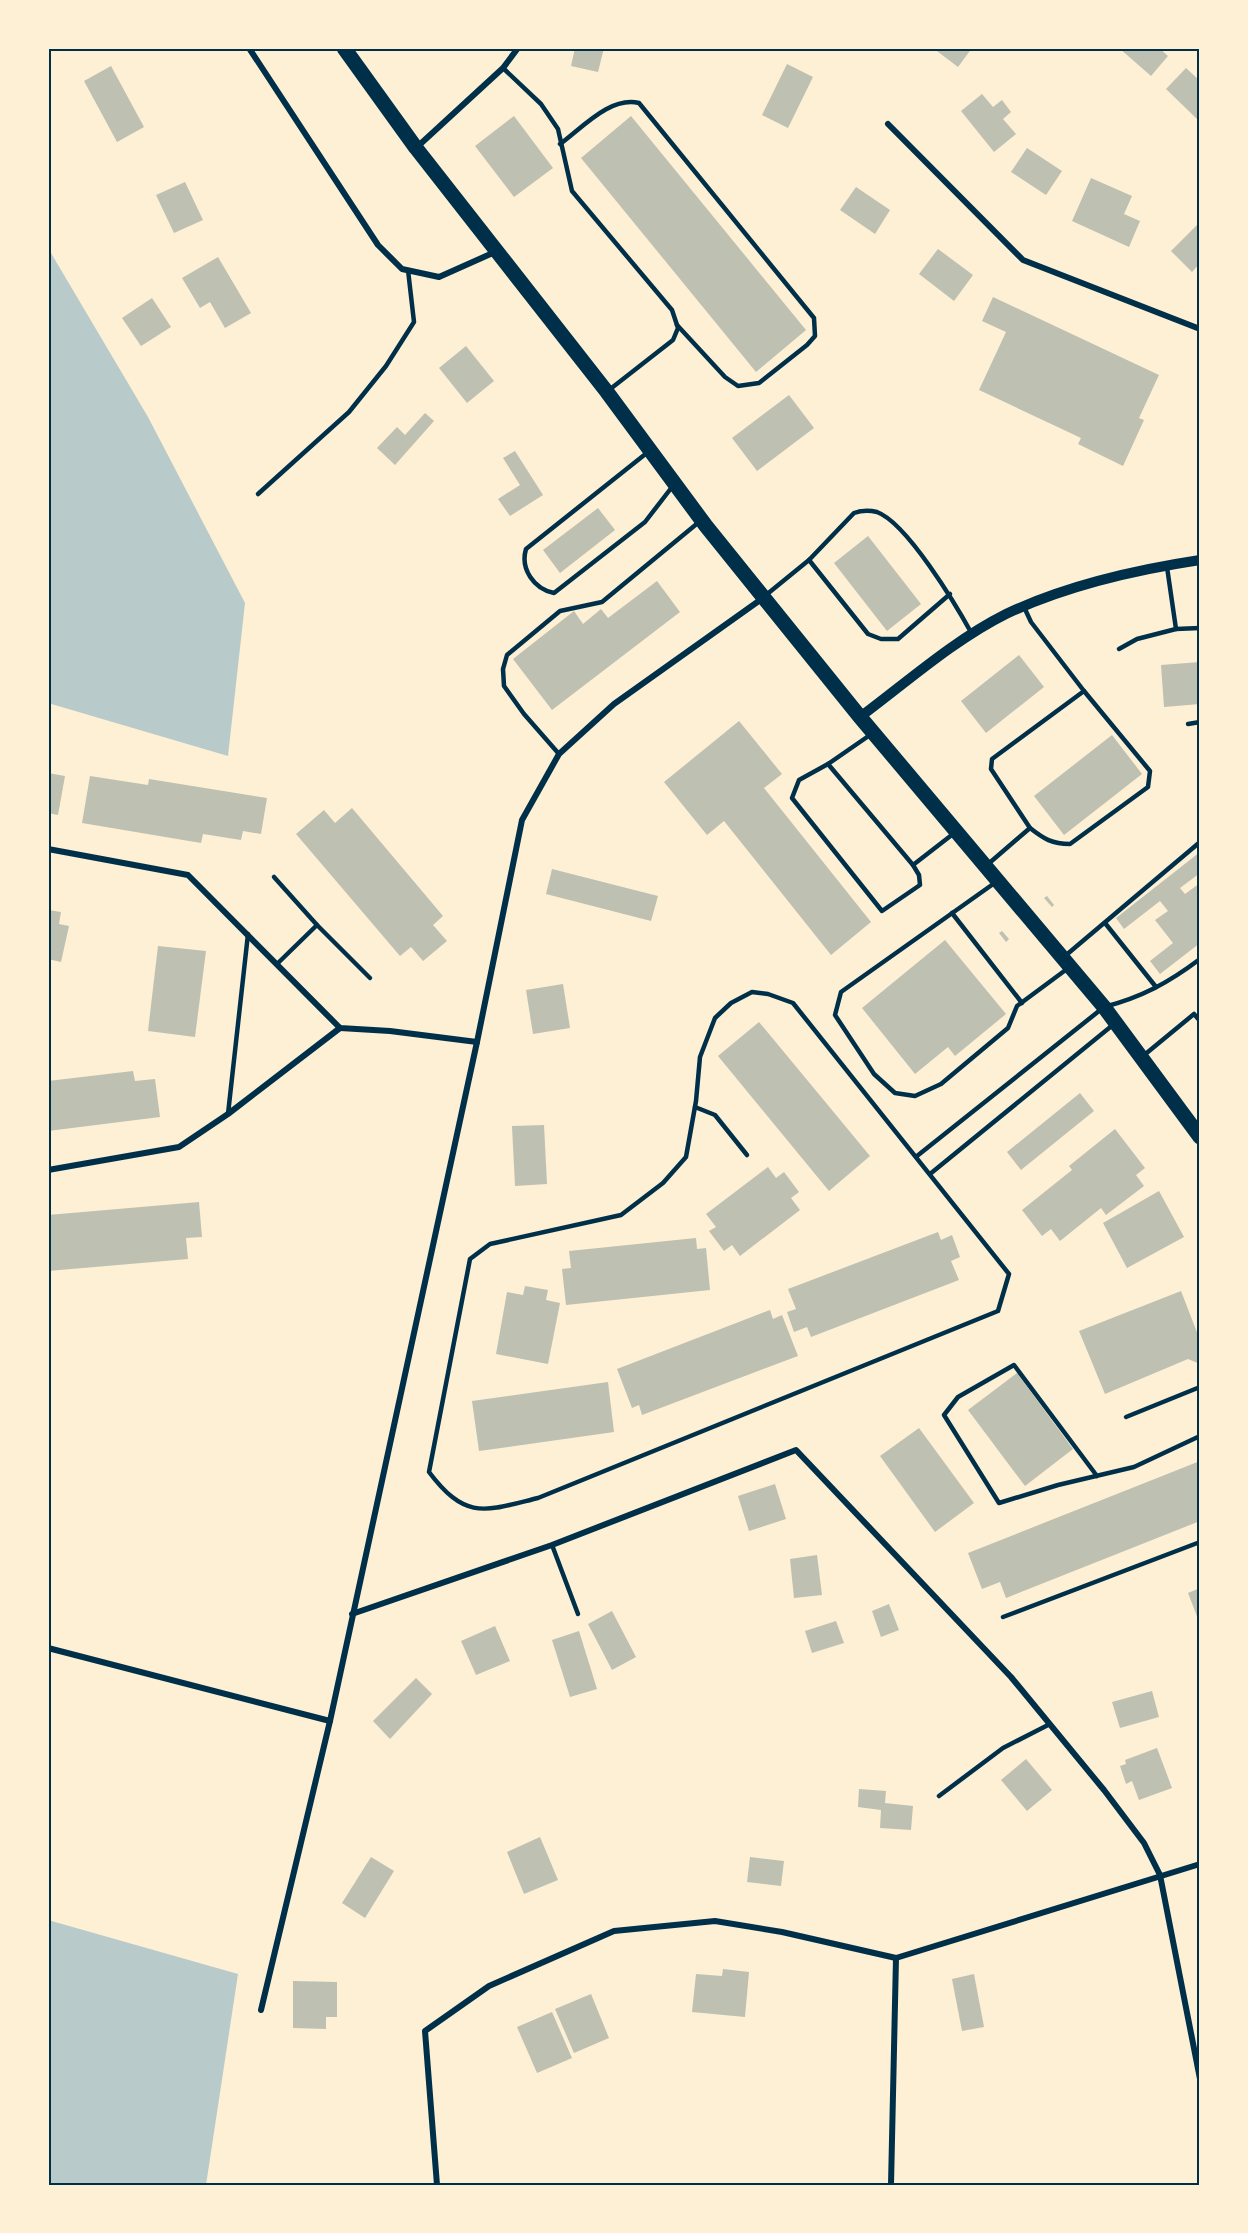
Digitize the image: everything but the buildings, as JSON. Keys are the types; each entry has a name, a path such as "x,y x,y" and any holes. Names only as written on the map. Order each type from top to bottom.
{"main road":[{"path":"344,48 416,148 607,392 701,520 955,832 1104,1007 1197,1127"}],"street":[{"path":"249,48 378,245 402,269 439,277 497,252"},
{"path":"416,148 503,68 518,48"},
{"path":"888,124 1023,260 1200,329"},
{"path":"860,717 972,634 1024,607 1132,570 1200,560"},
{"path":"261,2010 330,1721 477,1042 522,820 559,753 614,704 764,597"},
{"path":"48,849 188,875 278,963 340,1029"},
{"path":"48,1170 178,1147 228,1114 340,1029 390,1031 477,1042"},
{"path":"352,1614 552,1545 795,1450 1011,1677 1144,1843 1160,1875 1200,2079"},
{"path":"48,1648 330,1721"},
{"path":"437,2185 424,2031 489,1986 614,1931 715,1921 782,1932 896,1958 1200,1864"},
{"path":"891,2185 896,1958"}],"lane":[{"path":"503,68 541,104 558,129 560,144 572,191 672,310 677,325 725,377 738,387 759,383 815,336 814,318 639,103 627,100 612,105 560,144"},
{"path":"258,494 349,412 386,366 414,322 408,270"},
{"path":"607,392 673,340 677,325"},
{"path":"650,451 526,549 525,569 537,586 545,591 554,592 645,522 675,484"},
{"path":"764,597 809,560 854,513 864,510 879,513 897,526 950,594 972,634"},
{"path":"559,753 524,714 504,686 503,669 507,655 560,611 602,602 701,520"},
{"path":"809,560 868,634 881,639 898,639 950,594"},
{"path":"1167,565 1176,629"},
{"path":"1024,607 1031,622 1084,691 1150,771 1148,788 1070,844 1056,844 1046,840 1030,828 991,769 992,759 1084,691"},
{"path":"1119,649 1137,639 1176,629 1200,628"},
{"path":"1188,724 1200,722"},
{"path":"828,764 919,874 920,885 882,911 792,798 799,780 828,764 873,732"},
{"path":"985,867 1030,828"},
{"path":"913,865 955,832"},
{"path":"997,882 841,992 835,1015 874,1074 895,1093 915,1096 941,1084 1008,1028 1017,1006 1066,963 1105,923 1200,842"},
{"path":"274,878 370,978"},
{"path":"952,913 1022,1002"},
{"path":"1105,923 1156,987"},
{"path":"278,963 317,925"},
{"path":"228,1114 248,934"},
{"path":"917,1156 1104,1007 1138,998 1174,979 1200,959"},
{"path":"752,992 768,994 793,1003 917,1156 1010,1274 998,1311 538,1498 487,1511 470,1508 444,1492 429,1472 470,1259 490,1244 621,1215 663,1184 686,1157 695,1107 700,1057 715,1018 731,1003 752,992"},
{"path":"1141,1057 1194,1014 1200,1021"},
{"path":"930,1174 1116,1023"},
{"path":"695,1107 715,1115 747,1155"},
{"path":"1097,1476 1014,1365 958,1397 944,1415 999,1503 1134,1467 1200,1436"},
{"path":"1126,1417 1200,1387"},
{"path":"1003,1617 1200,1542"},
{"path":"552,1545 578,1614"},
{"path":"939,1796 1003,1748 1050,1724"}],"shaded area":[{"path":"48,248 148,417 245,603 228,756 48,703"},
{"path":"48,1920 238,1974 206,2185 48,2185"}]}
